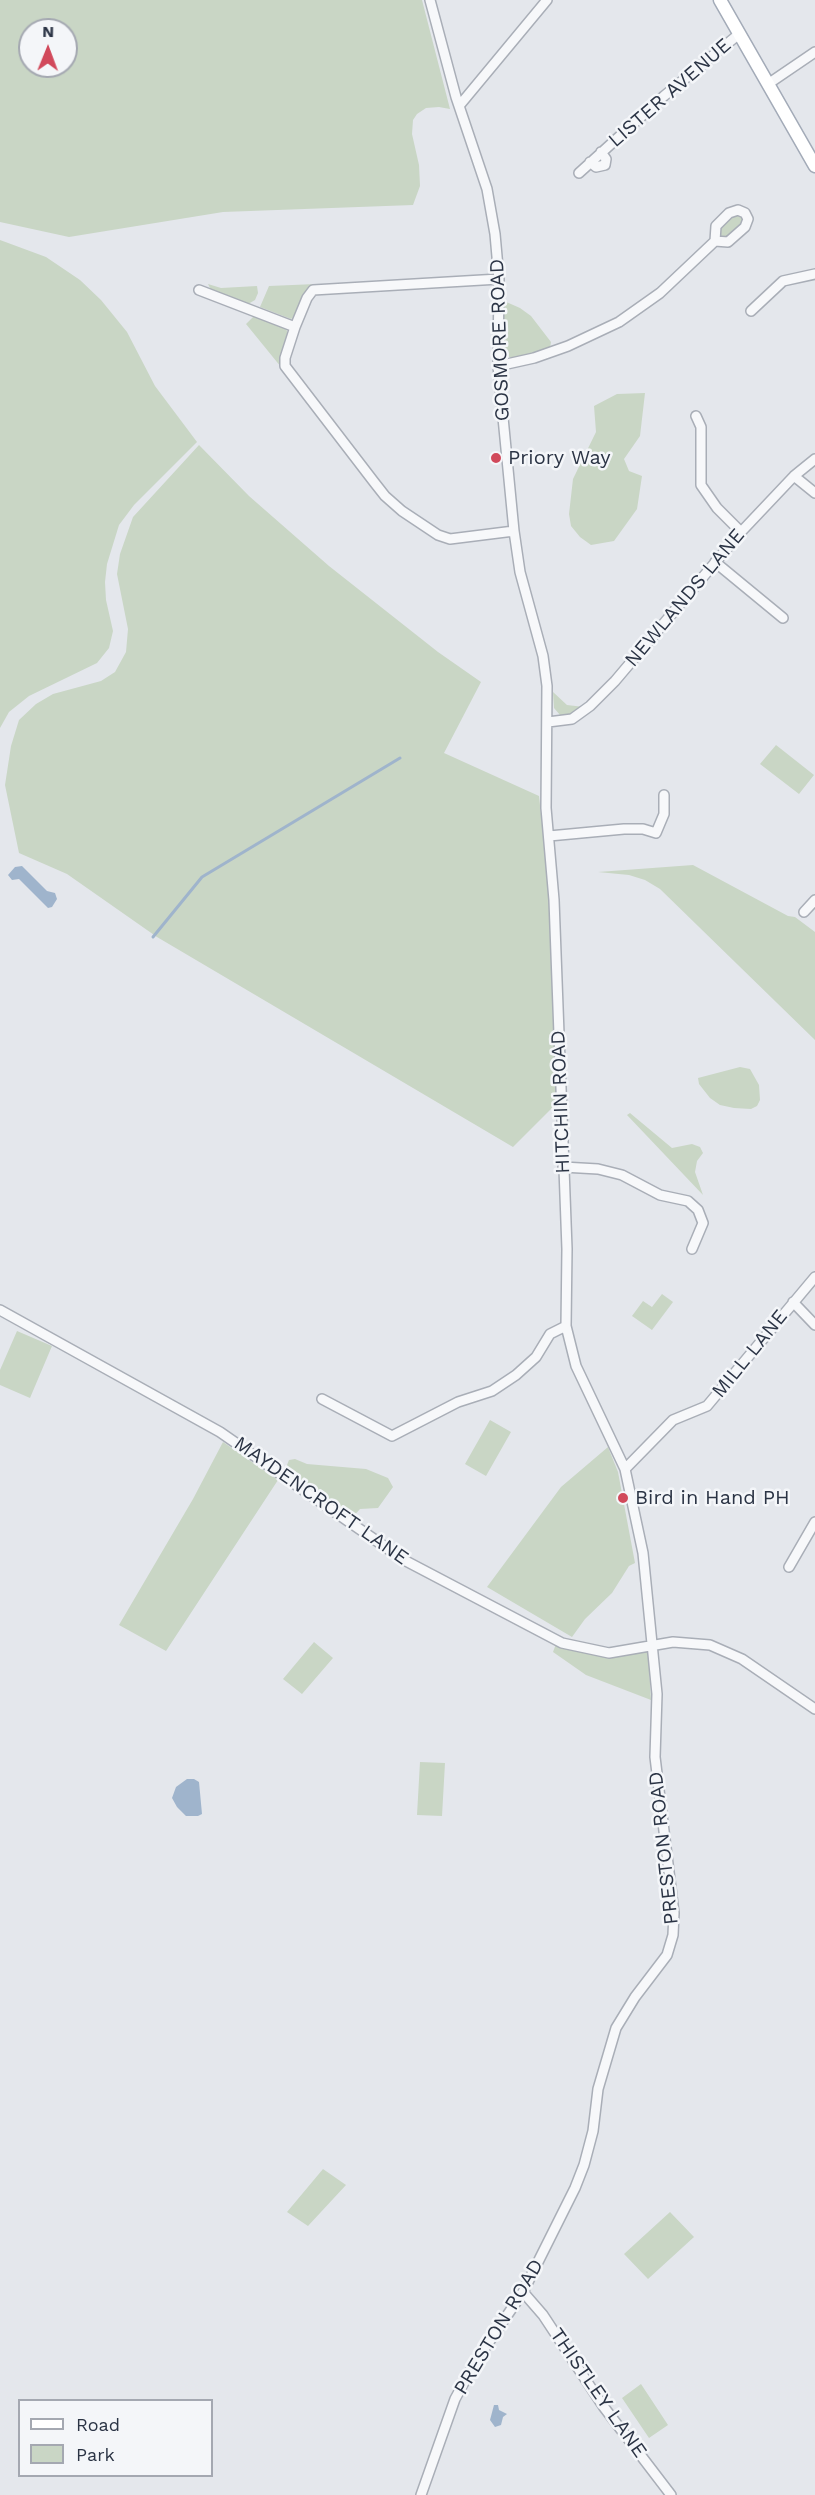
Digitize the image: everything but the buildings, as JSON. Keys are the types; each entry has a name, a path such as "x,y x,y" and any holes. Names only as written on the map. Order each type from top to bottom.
{"main road":[{"path":"720,0 815,166"}],"street":[{"name":"GOSMORE ROAD","path":"430,0 459,106 480,165 492,209 499,279 498,366 514,531 522,583 546,673 548,722"},
{"path":"459,106 547,0"},
{"name":"LISTER AVENUE","path":"579,173 739,34"},
{"path":"768,84 815,52"},
{"path":"498,366 534,358 559,349 619,322 660,293 715,241"},
{"path":"751,311 783,281 815,274"},
{"path":"499,279 317,289 308,295 285,358 286,370 385,496 402,510 444,538 514,531"},
{"path":"199,290 296,327"},
{"path":"696,416 700,427 701,485 717,508 741,532"},
{"name":"NEWLANDS LANE","path":"548,722 572,719 590,706 615,681 741,532 795,476 815,459"},
{"path":"795,476 815,493"},
{"path":"715,562 783,618"},
{"name":"HITCHIN ROAD","path":"548,722 546,808 554,900 567,1249 566,1326 576,1366 625,1469"},
{"path":"549,836 637,829 656,833 663,814 664,795"},
{"path":"804,912 815,900"},
{"path":"563,1167 598,1169 622,1175 660,1195 688,1201 698,1210 703,1223 692,1249"},
{"name":"MILL LANE","path":"625,1469 673,1420 707,1406 815,1277"},
{"path":"792,1302 815,1325"},
{"name":"MAYDENCROFT LANE","path":"0,1310 220,1432 404,1560 552,1638 584,1649 609,1653 653,1644 696,1642 724,1650 742,1659 815,1709"},
{"path":"321,1400 392,1436 458,1402 492,1391 516,1375 536,1357 550,1334 566,1326"},
{"name":"PRESTON ROAD","path":"421,2495 455,2399 474,2364 523,2292 575,2188 584,2165 598,2089 616,2028 635,1997 667,1954 673,1935 673,1891 655,1757 657,1694 653,1644 644,1564 625,1469"},
{"path":"789,1567 815,1522"},
{"name":"THISTLEY LANE","path":"523,2292 543,2315 603,2406 671,2495"}],"green space":[{"path":"0,0 422,0 450,109 426,108 413,120 412,134 419,165 420,186 413,205 223,212 69,237 0,222"},
{"path":"736,214 742,215 744,222 728,239 720,238 718,230"},
{"path":"0,240 46,257 80,280 101,300 127,332 155,386 197,442 134,505 119,525 107,564 105,582 106,600 113,631 109,648 97,663 29,696 9,712 0,728"},
{"path":"208,284 221,288 257,286 258,293 255,300 248,304 211,290"},
{"path":"316,284 307,290 296,315 291,319 260,307 269,286"},
{"path":"504,301 531,316 551,342 550,348 513,359 504,354 502,349"},
{"path":"255,315 287,331 288,337 281,357 281,367 246,324"},
{"path":"645,393 640,436 624,459 629,471 642,476 637,509 614,541 591,545 571,526 569,514 573,479 596,432 594,406 617,394"},
{"path":"199,445 249,496 329,566 438,652 481,682 444,753 539,796 550,895 557,1103 513,1147 157,937 67,874 19,853 5,785 11,746 19,720 36,704 53,694 101,681 115,672 126,652 128,629 117,574 120,554 133,517"},
{"path":"553,692 567,705 584,707 571,715 560,715 554,708"},
{"path":"776,745 814,775 799,794 760,764"},
{"path":"693,865 788,916 795,917 815,932 815,1040 660,889 645,880 629,875 598,872"},
{"path":"740,1067 750,1069 759,1085 760,1100 757,1106 751,1109 720,1105 710,1098 699,1084 698,1078"},
{"path":"630,1113 672,1148 692,1144 700,1147 703,1153 697,1161 695,1172 703,1195 627,1115"},
{"path":"662,1294 673,1302 652,1330 632,1316 643,1301 652,1307"},
{"path":"17,1331 52,1346 30,1398 0,1385 0,1370"},
{"path":"490,1420 511,1432 486,1476 465,1464"},
{"path":"223,1442 278,1480 166,1651 119,1625 193,1499"},
{"path":"608,1447 618,1472 635,1563 629,1566 612,1593 585,1619 572,1637 487,1587 561,1487"},
{"path":"295,1459 307,1464 366,1469 388,1478 393,1487 378,1508 360,1509 351,1519 285,1470 289,1460"},
{"path":"314,1642 333,1658 302,1694 283,1679"},
{"path":"556,1644 594,1655 648,1649 651,1700 586,1675 553,1652"},
{"path":"420,1762 445,1763 442,1816 417,1815"},
{"path":"323,2169 346,2185 308,2226 287,2212"},
{"path":"670,2212 694,2237 648,2279 624,2254"},
{"path":"641,2384 668,2425 649,2438 622,2398"}],"water":[{"path":"22,866 47,891 55,893 57,899 52,907 48,908 19,879 12,880 8,875 15,867"},
{"path":"187,1779 199,1782 202,1814 198,1816 186,1816 172,1798 176,1787"},
{"path":"494,2405 498,2405 499,2410 507,2414 503,2417 501,2425 495,2427 490,2420"}],"waterway":[{"path":"153,937 202,877 400,758"}],"place":[{"name":"Priory Way","path":"496,458"},
{"name":"Bird in Hand PH","path":"623,1498"}]}
